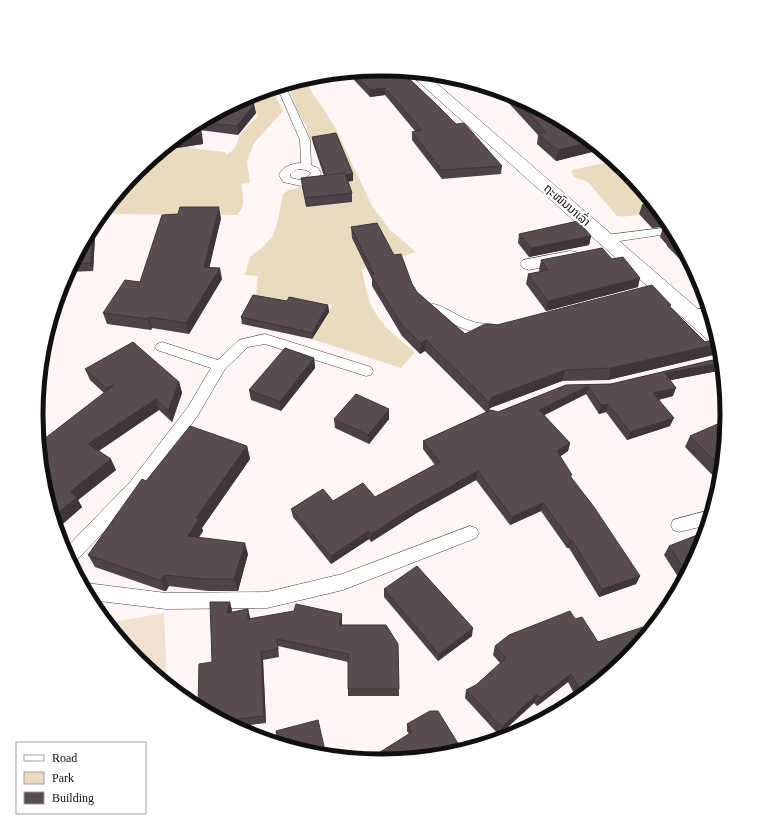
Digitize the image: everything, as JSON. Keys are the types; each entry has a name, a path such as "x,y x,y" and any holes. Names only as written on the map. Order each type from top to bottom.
{"street":[{"name":"ຖະໜົນນາເລົ່າ","path":"424,79 610,243 653,289 692,315 709,330"},
{"path":"529,264 588,252 610,243"}],"lane":[{"path":"283,91 305,140 306,166"},
{"path":"610,243 666,231"},
{"path":"434,308 460,323 476,328 495,330 509,326"},
{"path":"692,315 704,312"},
{"path":"73,553 136,487 193,411 220,366 244,342 265,339 366,371"},
{"path":"162,347 220,366"},
{"path":"679,525 704,519"},
{"path":"93,592 166,601 267,600 343,582 470,533"}],"green space":[{"path":"308,86 334,125 373,208 390,230 416,252 362,269 368,297 378,317 393,334 415,352 401,368 312,339 332,305 318,302 311,308 256,299 258,276 245,275 250,257 263,247 272,237 278,220 283,194 289,190 301,187 306,207 346,183 347,166 322,169 313,143 309,137 306,125 296,109 290,91"},
{"path":"275,95 283,111 254,143 247,162 250,183 241,184 243,204 237,215 113,214 113,209 127,192 172,149 188,146 197,149 225,152 227,155 235,148 241,133 258,116 251,103"},
{"path":"607,163 636,192 652,211 632,216 617,216 588,182 574,177 571,171"}],"shaded area":[{"path":"164,613 167,677 142,654 114,622"}],"building":[{"path":"358,77 408,77 456,124 464,123 502,166 442,170 412,132 422,130 385,88 370,90"},
{"path":"252,102 254,105 237,126 210,123"},
{"path":"524,108 551,122 584,144 558,150 538,134 546,132"},
{"path":"200,129 202,135 188,137"},
{"path":"336,133 353,174 346,175 345,173 326,176 312,137"},
{"path":"345,173 352,193 305,198 301,178"},
{"path":"646,204 656,218 655,218 642,205"},
{"path":"180,207 219,207 204,267 220,268 186,323 149,317 148,319 103,313 125,280 140,282 162,215 178,214"},
{"path":"578,221 591,236 531,248 519,234"},
{"path":"377,223 394,255 401,254 412,284 417,292 465,334 483,325 497,325 652,285 671,305 669,306 705,342 711,340 712,345 611,368 565,370 492,397 489,402 426,340 421,343 402,325 371,275 374,274 351,227"},
{"path":"92,239 91,263 79,264"},
{"path":"602,248 612,259 623,257 640,278 548,301 528,274 548,270 541,260"},
{"path":"253,295 287,301 289,297 328,305 312,333 241,317"},
{"path":"133,342 179,382 168,411 156,399 88,444 111,459 70,492 77,497 58,513 50,481 44,439 114,385 106,388 85,369"},
{"path":"285,348 314,358 280,402 249,390"},
{"path":"715,359 716,364 665,373 676,388 653,393 674,418 630,432 608,404 601,405 588,386 539,410 570,443 557,451 572,475 570,476 594,507 640,576 602,589 572,540 570,540 543,503 512,517 478,471 415,506 371,534 369,531 331,556 291,509 323,489 333,501 363,483 375,497 440,462 423,441 491,410 498,412 566,385 611,384"},
{"path":"356,394 389,409 368,435 334,419"},
{"path":"720,423 716,462 690,436"},
{"path":"190,426 247,446 196,518 199,519 188,536 245,543 234,579 204,579 164,575 161,580 159,580 88,555 142,479 146,481"},
{"path":"698,535 684,568 669,546"},
{"path":"417,566 473,628 439,654 384,589"},
{"path":"210,602 230,602 227,613 248,609 248,619 294,611 296,604 342,614 339,625 386,625 398,644 399,689 348,689 348,654 277,639 278,649 261,652 264,716 234,720 198,699 199,664 212,662"},
{"path":"570,611 575,619 582,617 598,642 646,626 621,654 588,684 580,689 571,674 540,698 537,694 502,727 466,690 476,685 506,658 495,646 509,635"},
{"path":"430,711 438,711 459,744 426,751 377,754 412,732 407,724"},
{"path":"318,720 325,749 277,737 276,731"}]}
